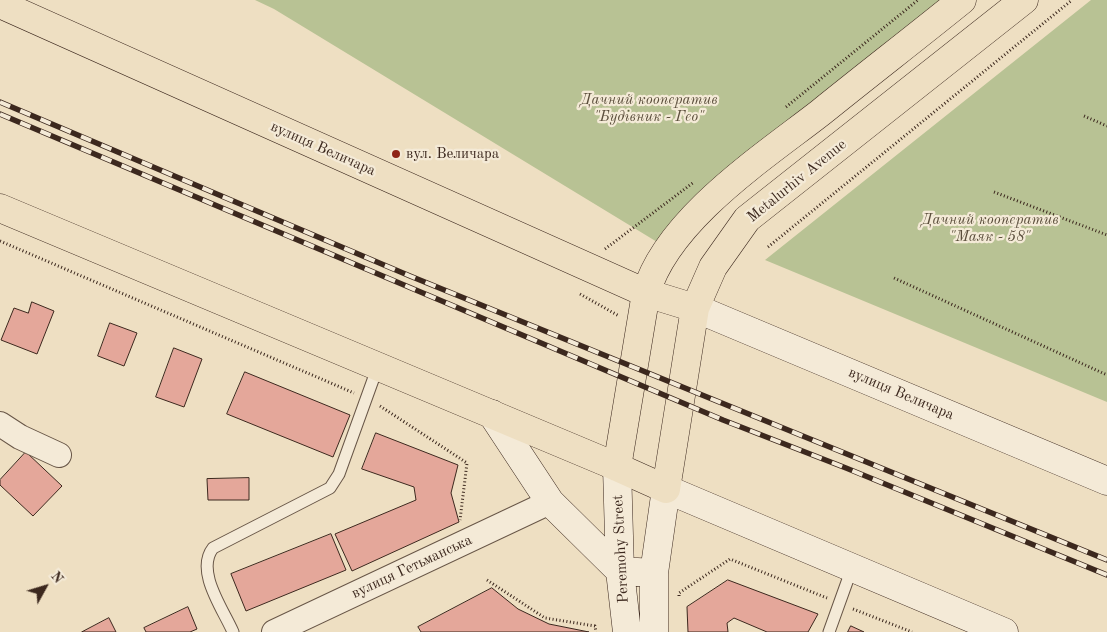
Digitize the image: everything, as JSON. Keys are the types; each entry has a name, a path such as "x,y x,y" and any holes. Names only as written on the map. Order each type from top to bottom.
{"main road":[{"path":"617,466 646,293 650,280 667,248 720,192 962,0"},
{"name":"Metalurhiv Avenue","path":"666,489 695,308 713,267 747,220 1024,0"},
{"name":"вулиця Величара","path":"0,4 646,293 695,308"},
{"path":"0,208 617,466 666,489"}],"street":[{"name":"вулиця Величара","path":"695,308 1107,481"},
{"path":"492,414 550,502 620,571 654,573"},
{"path":"0,424 20,437 59,455"},
{"name":"Peremohy Street","path":"617,466 620,571 627,632"},
{"name":"Peremohy Street","path":"654,632 654,573 666,489"},
{"path":"666,489 995,630"},
{"name":"вулиця Гетьманська","path":"274,632 550,502"}],"lane":[{"path":"233,632 206,572 209,553 213,548 330,488 339,474 378,366"},
{"path":"829,632 852,568"}],"path":[{"path":"783,109 918,0"},
{"path":"768,247 1072,0"},
{"path":"1084,116 1107,126"},
{"path":"603,250 698,178"},
{"path":"994,192 1107,235"},
{"path":"0,241 368,398 467,464 460,522"},
{"path":"894,278 1107,375"},
{"path":"679,602 679,593 730,559 912,632"},
{"path":"488,580 545,618 596,626 596,632"}],"green space":[{"name":"Дачний кооператив \"Будівник - Гео\"","path":"255,0 962,0 667,248 274,9"},
{"name":"Дачний кооператив \"Маяк - 58\"","path":"1091,0 1107,0 1107,402 765,260"}],"building":[{"path":"32,302 54,311 37,354 1,340 14,308 28,313"},
{"path":"110,323 137,333 124,366 98,356"},
{"path":"174,348 202,359 184,407 156,397"},
{"path":"245,372 350,415 333,457 227,414"},
{"path":"376,433 458,465 451,493 459,522 352,571 335,534 416,500 414,487 362,469"},
{"path":"26,452 62,486 33,516 0,485 0,480"},
{"path":"249,478 249,500 208,500 207,479"},
{"path":"331,534 346,570 246,611 231,574"},
{"path":"728,580 818,614 808,632 767,632 734,618 727,623 728,632 688,632 687,607"},
{"path":"492,588 518,609 549,624 589,632 421,632 418,627"},
{"path":"188,607 197,629 190,632 146,632 144,628"},
{"path":"109,618 116,632 82,632"},
{"path":"851,626 864,632 848,632"}],"railway":[{"path":"0,102 410,276 1107,560"},
{"path":"0,114 723,420 846,468 1107,575"}],"place":[{"name":"вул. Величара","path":"396,154"}]}
